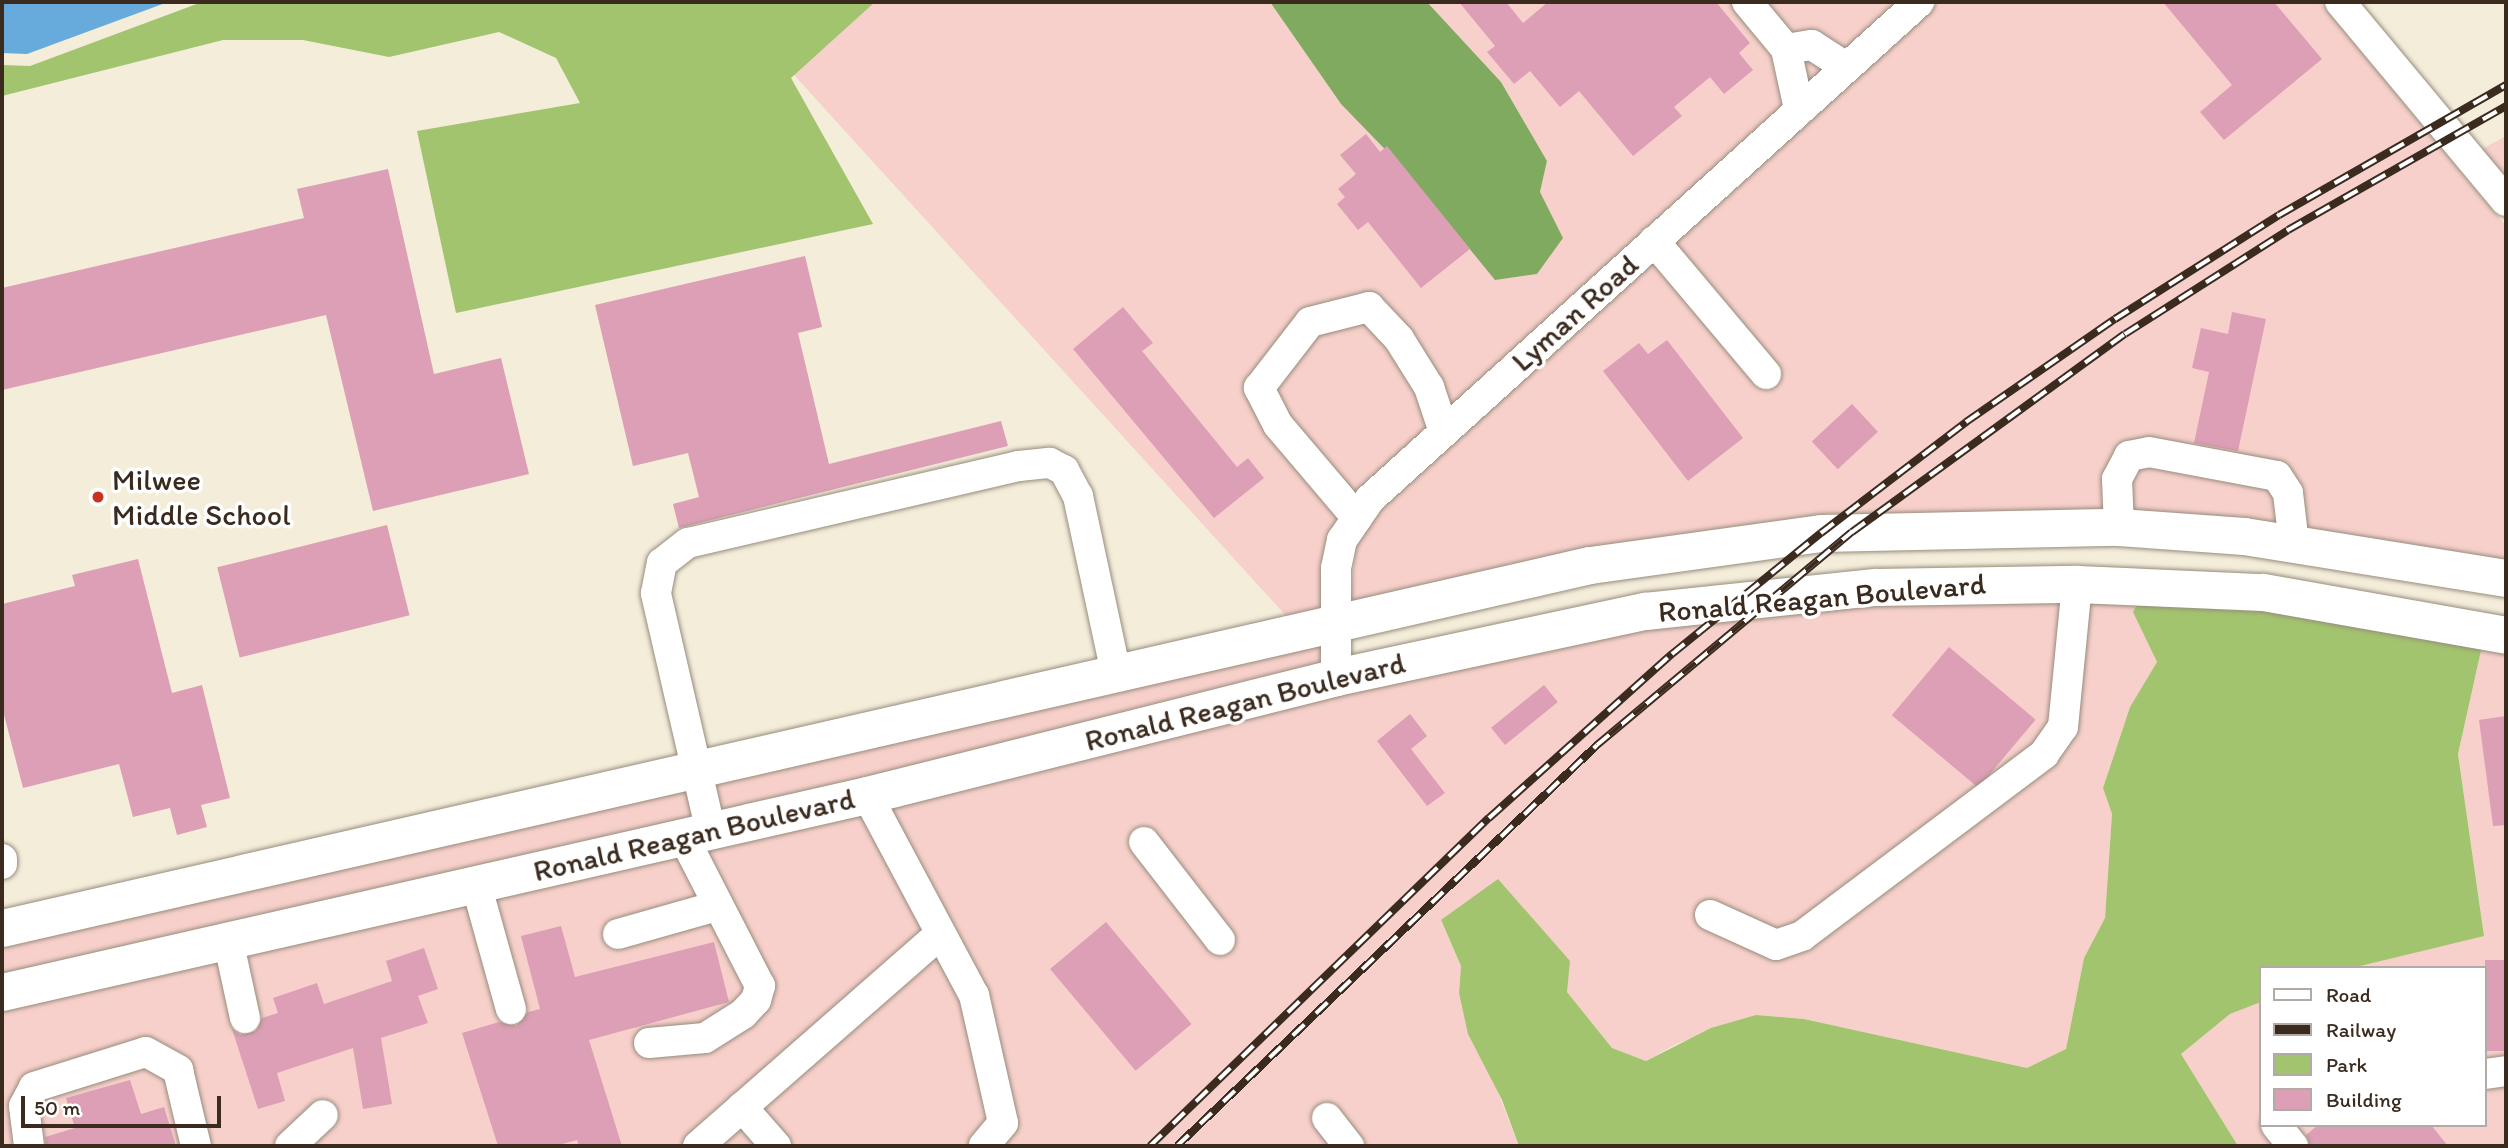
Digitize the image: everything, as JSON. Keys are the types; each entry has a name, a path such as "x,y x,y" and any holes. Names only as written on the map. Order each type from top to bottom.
{"main road":[{"name":"Ronald Reagan Boulevard","path":"2,928 1590,565 1821,533 2119,527 2294,544 2506,578"},
{"name":"Ronald Reagan Boulevard","path":"2,992 867,795 1336,677 1645,611 1772,595 1957,583 2077,584 2263,592 2506,635"}],"street":[{"path":"1747,2 1786,49 1799,109"},
{"name":"Lyman Road","path":"1336,677 1335,622 1342,540 1370,499 1919,2"},
{"path":"2340,2 2506,201"},
{"path":"1786,49 1812,45 1846,66"},
{"path":"1654,241 1766,374"},
{"path":"1357,518 1278,425 1259,388 1310,322 1369,307 1399,340 1429,387 1444,432"},
{"path":"2119,527 2117,479 2129,456 2150,452 2277,476 2288,493 2294,544"},
{"path":"649,1043 705,1038 756,1000 760,986 717,906 697,835 697,769 656,593 662,564 672,552 688,543 1019,466 1050,463 1064,470 1073,483 1116,674"},
{"path":"1710,915 1776,945 1802,936 2044,754 2063,727 2077,584"},
{"path":"867,795 974,995 1003,1123 984,1146"},
{"path":"1144,842 1220,940"},
{"path":"476,884 510,1009"},
{"path":"618,934 717,906"},
{"path":"698,1146 940,934"},
{"path":"228,940 245,1018"},
{"path":"29,1146 24,1106 34,1087 146,1052 178,1070 195,1146"},
{"path":"2487,1073 2506,1071"},
{"path":"742,1107 776,1146"},
{"path":"290,1146 323,1115"},
{"path":"1327,1118 1349,1146"},
{"path":"2278,1127 2293,1146"}],"shaded area":[{"path":"875,2 1270,2 1341,104 1406,171 1540,192 1547,161 1501,82 1427,2 1898,2 1361,489 1321,570 1321,611 1288,618 794,75"},
{"path":"1939,2 2320,2 2506,226 2506,563 2120,513 1350,604 1356,544 1381,507"},
{"path":"2506,136 2506,177 2482,149"},
{"path":"1874,601 2139,601 2139,618 2157,662 2130,707 2103,788 2112,814 2105,918 2084,958 2066,1049 2027,1068 1804,1019 1756,1015 1676,1044 1646,1061 1612,1048 1567,992 1568,971 1441,921 1461,966 1459,993 1519,1146 2,1146 2,1006 1337,692 1646,626"},
{"path":"1321,640 1321,667 866,781 2,977 2,942"},
{"path":"2482,646 2506,650 2506,1146 2238,1146 2181,1054 2230,1014 2260,1002 2260,1127 2487,1127 2487,966 2360,966 2484,935 2458,754"}],"green space":[{"path":"202,2 875,2 791,78 873,224 456,313 417,131 580,103 556,58 499,32 389,57 303,40 223,40 2,96 2,65 30,66"},
{"path":"1270,2 1427,2 1501,82 1547,161 1540,192 1563,238 1537,274 1495,280 1406,171 1341,104"},
{"path":"2139,601 2259,606 2482,646 2458,754 2484,936 2360,966 2260,966 2260,1002 2230,1014 2181,1054 2238,1146 1519,1146 1502,1100 1468,1034 1459,993 1461,966 1441,920 1498,879 1570,961 1567,992 1612,1048 1646,1061 1711,1028 1756,1015 1804,1019 2027,1068 2066,1049 2084,958 2105,918 2112,814 2103,788 2130,707 2157,662 2133,612"}],"water":[{"path":"2,2 168,2 27,54 2,53"}],"building":[{"path":"1459,2 1506,2 1523,23 1548,2 1716,2 1750,43 1739,53 1753,70 1724,94 1710,77 1674,107 1682,116 1633,156 1579,91 1560,107 1530,71 1514,84 1487,52 1495,46"},
{"path":"2163,2 2274,2 2322,59 2224,140 2200,112 2232,85"},
{"path":"1366,134 1380,152 1387,146 1470,249 1421,288 1368,222 1358,230 1337,204 1345,197 1338,189 1356,174 1340,155"},
{"path":"388,169 434,374 501,358 529,474 373,511 326,315 2,390 2,288 304,218 297,189"},
{"path":"805,256 822,327 798,333 829,464 1001,421 1008,446 679,528 673,504 699,497 688,453 633,466 595,305"},
{"path":"1123,307 1153,343 1142,351 1237,467 1248,458 1264,478 1214,518 1073,349"},
{"path":"2232,312 2266,319 2238,451 2194,443 2209,372 2192,368 2201,328 2228,334"},
{"path":"1667,340 1743,438 1688,481 1603,371 1639,343 1648,354"},
{"path":"1852,404 1878,432 1838,469 1812,442"},
{"path":"387,525 409,615 240,658 217,567"},
{"path":"138,559 172,693 202,685 230,798 201,805 207,827 177,835 170,808 133,817 119,764 23,788 2,707 2,604 75,586 72,575"},
{"path":"1949,647 2036,720 1978,788 1892,715"},
{"path":"1544,685 1558,702 1505,745 1491,728"},
{"path":"1410,714 1427,736 1411,749 1445,793 1427,806 1377,741"},
{"path":"2506,716 2506,825 2493,826 2479,720"},
{"path":"1106,922 1191,1024 1136,1071 1050,969"},
{"path":"561,926 575,977 714,942 729,1002 589,1040 622,1146 579,1146 577,1140 555,1146 498,1146 462,1033 499,1022 516,1026 528,1012 540,1009 521,936"},
{"path":"424,948 438,989 418,996 428,1023 381,1038 392,1104 363,1109 353,1048 277,1073 285,1101 258,1109 232,1029 240,1035 256,1031 262,1018 278,1013 273,998 317,983 324,1004 392,981 386,961"},
{"path":"2485,960 2506,960 2506,1051 2487,1051"},
{"path":"130,1080 141,1114 164,1107 176,1146 46,1146 45,1137 75,1128 66,1098"},
{"path":"2316,1127 2433,1127 2448,1146 2310,1146 2306,1135"}],"railway":[{"path":"1150,1146 1489,818 1672,654 1821,533 1966,422 2115,319 2279,215 2506,85"},
{"path":"1177,1146 1597,745 1852,532 2125,334 2288,230 2506,106"}],"place":[{"name":"Milwee Middle School","path":"98,497"}]}
